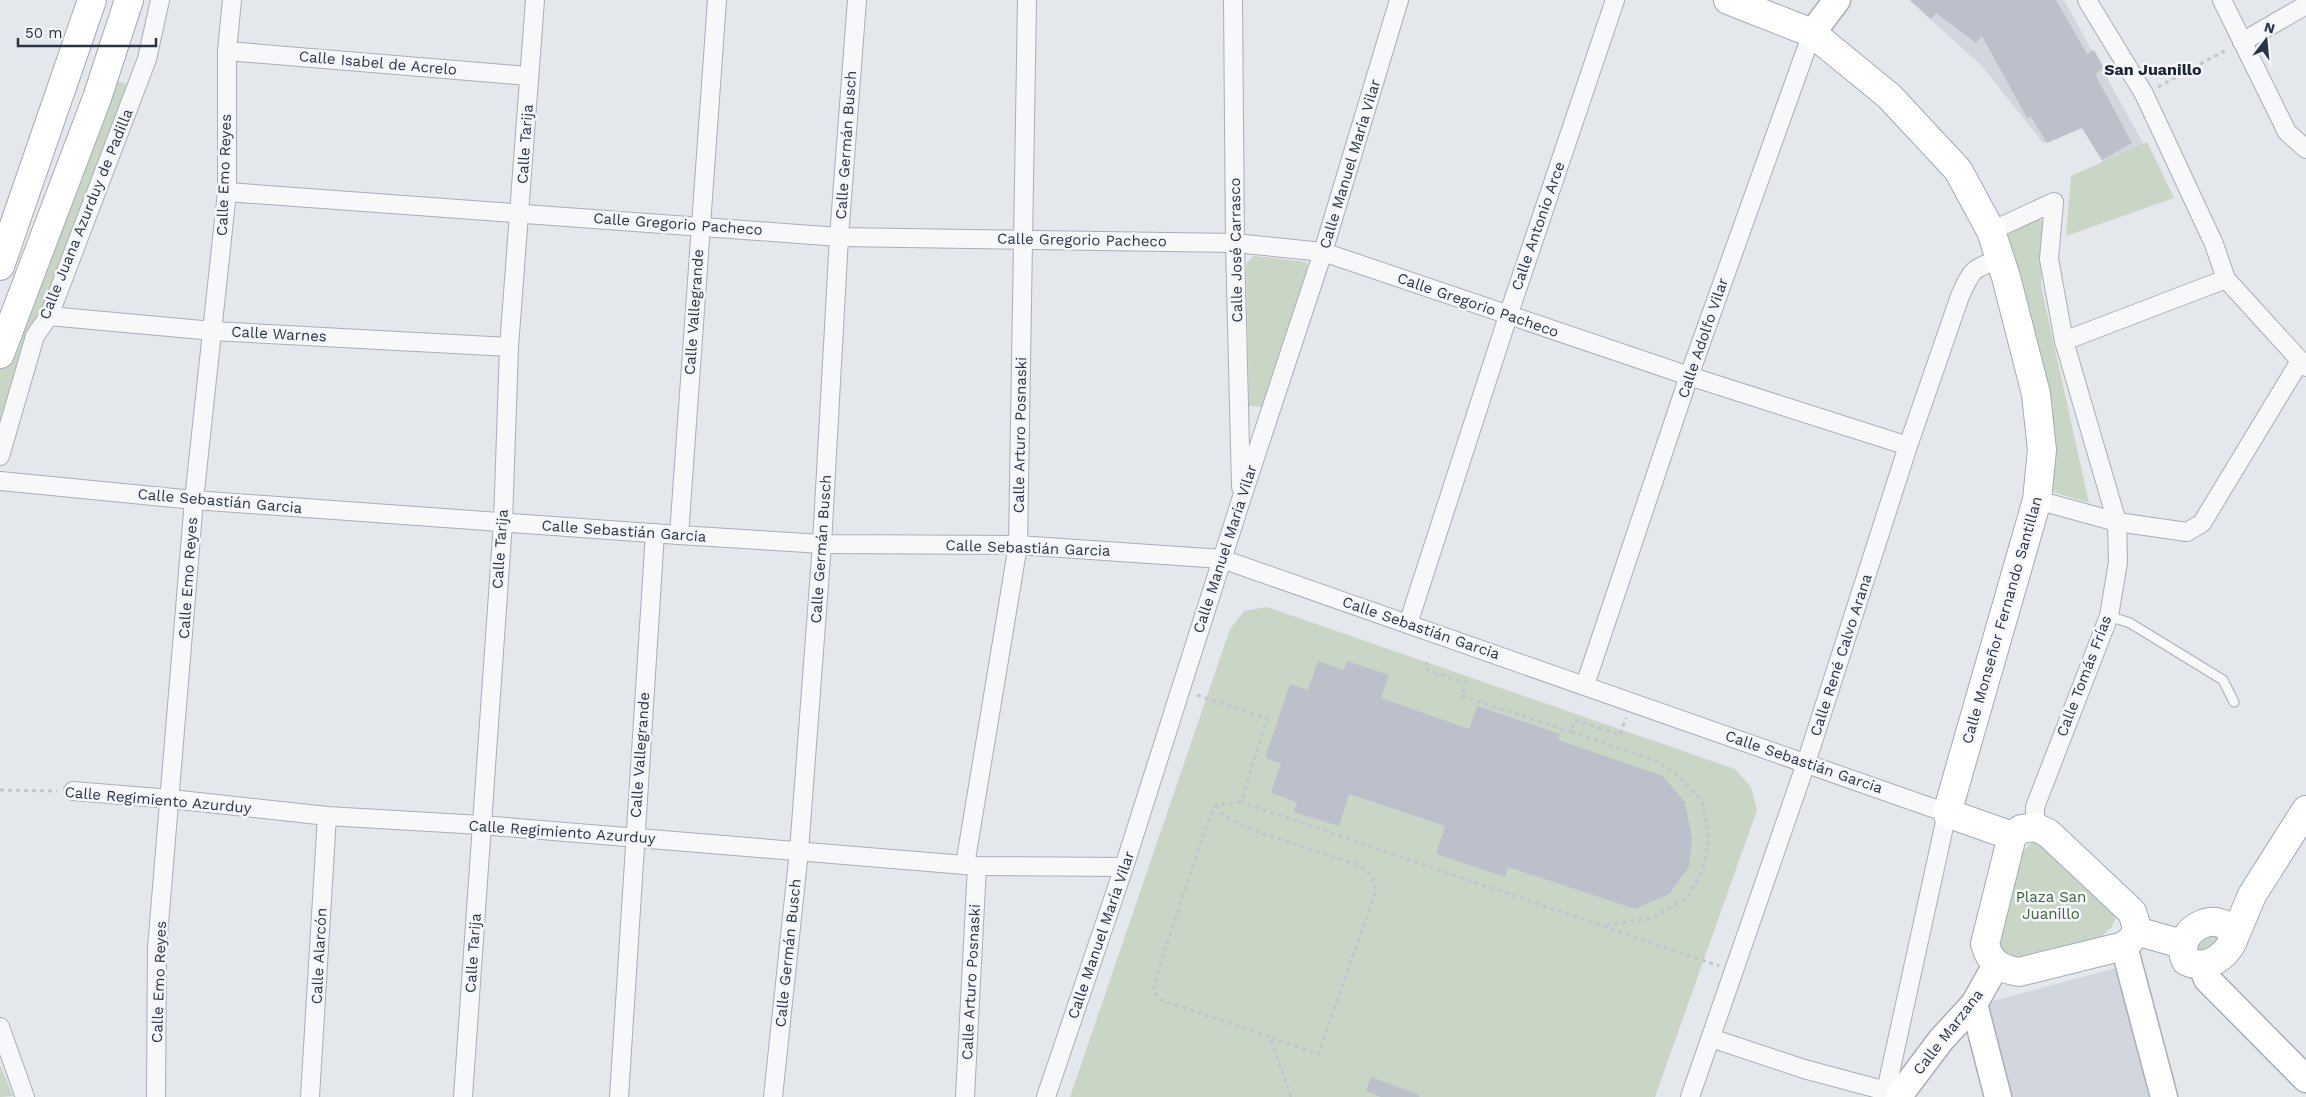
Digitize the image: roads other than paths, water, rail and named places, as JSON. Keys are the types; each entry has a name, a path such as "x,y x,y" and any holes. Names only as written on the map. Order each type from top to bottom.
{"main road":[{"path":"0,220 73,0"},
{"path":"0,326 8,263 92,0"},
{"path":"8,263 82,92 112,0"},
{"path":"0,354 97,98 129,0"},
{"name":"Calle Monseñor Fernando Santillan","path":"1728,0 1812,33 1889,96 1958,170 1990,231 2000,259 2036,394 2042,450 2037,500 1947,812"},
{"name":"Calle Adolfo Vilar","path":"1812,33 1837,0"},
{"path":"2252,896 2212,921 2197,927 2187,935 2182,944 2186,961 2202,966 2209,964 2224,954 2233,940 2252,896 2306,810"},
{"name":"Calle Sebastián Garcia","path":"1947,812 2023,831"},
{"path":"2164,1097 2130,939 2137,926 2132,912 2048,833 2023,831 1985,944 1988,956 1996,965 2007,970 2019,972 2130,939 2182,944"},
{"path":"2212,921 2226,926 2233,940"},
{"name":"Calle Marzana","path":"1890,1095 1974,1004 1996,965"},
{"path":"2202,966 2206,979 2306,1079"},
{"path":"1974,1004 1998,1097"}],"street":[{"name":"Calle Juana Azurduy de Padilla","path":"0,456 35,336 49,316 147,59 160,0"},
{"name":"Calle Emo Reyes","path":"156,1097 157,948 171,799 194,500 227,192 227,51 232,0"},
{"name":"Calle Tarija","path":"463,1097 503,522 509,347 535,0"},
{"name":"Calle Vallegrande","path":"679,535 717,0"},
{"name":"Calle Germán Busch","path":"773,1097 799,851 822,544 839,236 857,0"},
{"name":"Calle Arturo Posnaski","path":"965,1097 971,866 1018,545 1027,0"},
{"name":"Calle José Carrasco","path":"1233,0 1235,243 1241,500"},
{"name":"Calle Manuel María Vilar","path":"1046,1097 1124,867 1241,500 1323,252 1399,0"},
{"name":"Calle Antonio Arce","path":"1408,624 1508,316 1615,0"},
{"path":"2037,500 2117,522 2187,532 2202,523 2303,364 2226,279 2214,244 2144,94 2087,0"},
{"path":"2222,0 2287,132 2306,150"},
{"path":"2242,42 2306,5"},
{"name":"Calle Adolfo Vilar","path":"1585,685 1689,376 1812,33"},
{"name":"Calle Isabel de Acrelo","path":"227,51 529,76"},
{"name":"Calle Gregorio Pacheco","path":"227,192 839,236 1235,243 1323,252 1508,316 1908,446"},
{"name":"Calle Tomás Frías","path":"1990,231 2054,202 2049,259 2064,341 2117,522 2118,562 2109,616 2035,807 2023,831"},
{"name":"Calle René Calvo Arana","path":"1690,1097 1806,763 1908,446 1970,273 1980,266 2000,259"},
{"path":"2064,341 2226,279"},
{"name":"Calle Warnes","path":"49,316 213,331 509,347"},
{"name":"Calle Sebastián Garcia","path":"0,481 194,500 679,535 822,544 1018,545 1222,559 1947,812"},
{"name":"Calle Vallegrande","path":"620,1097 655,533"},
{"name":"Calle Regimiento Azurduy","path":"73,791 171,799 327,816 481,825 971,866 1124,867"},
{"name":"Calle Monseñor Fernando Santillan","path":"1890,1095 1947,812"},
{"name":"Calle Alarcón","path":"310,1097 327,816"},
{"path":"0,1027 24,1097"},
{"path":"1711,1038 1890,1095"}],"lane":[{"path":"2109,616 2130,623 2223,680 2234,702"}],"district":[{"name":"San Juanillo","path":"2153,69"}],"park label":[{"name":"Plaza San Juanillo","path":"2051,906"}]}
